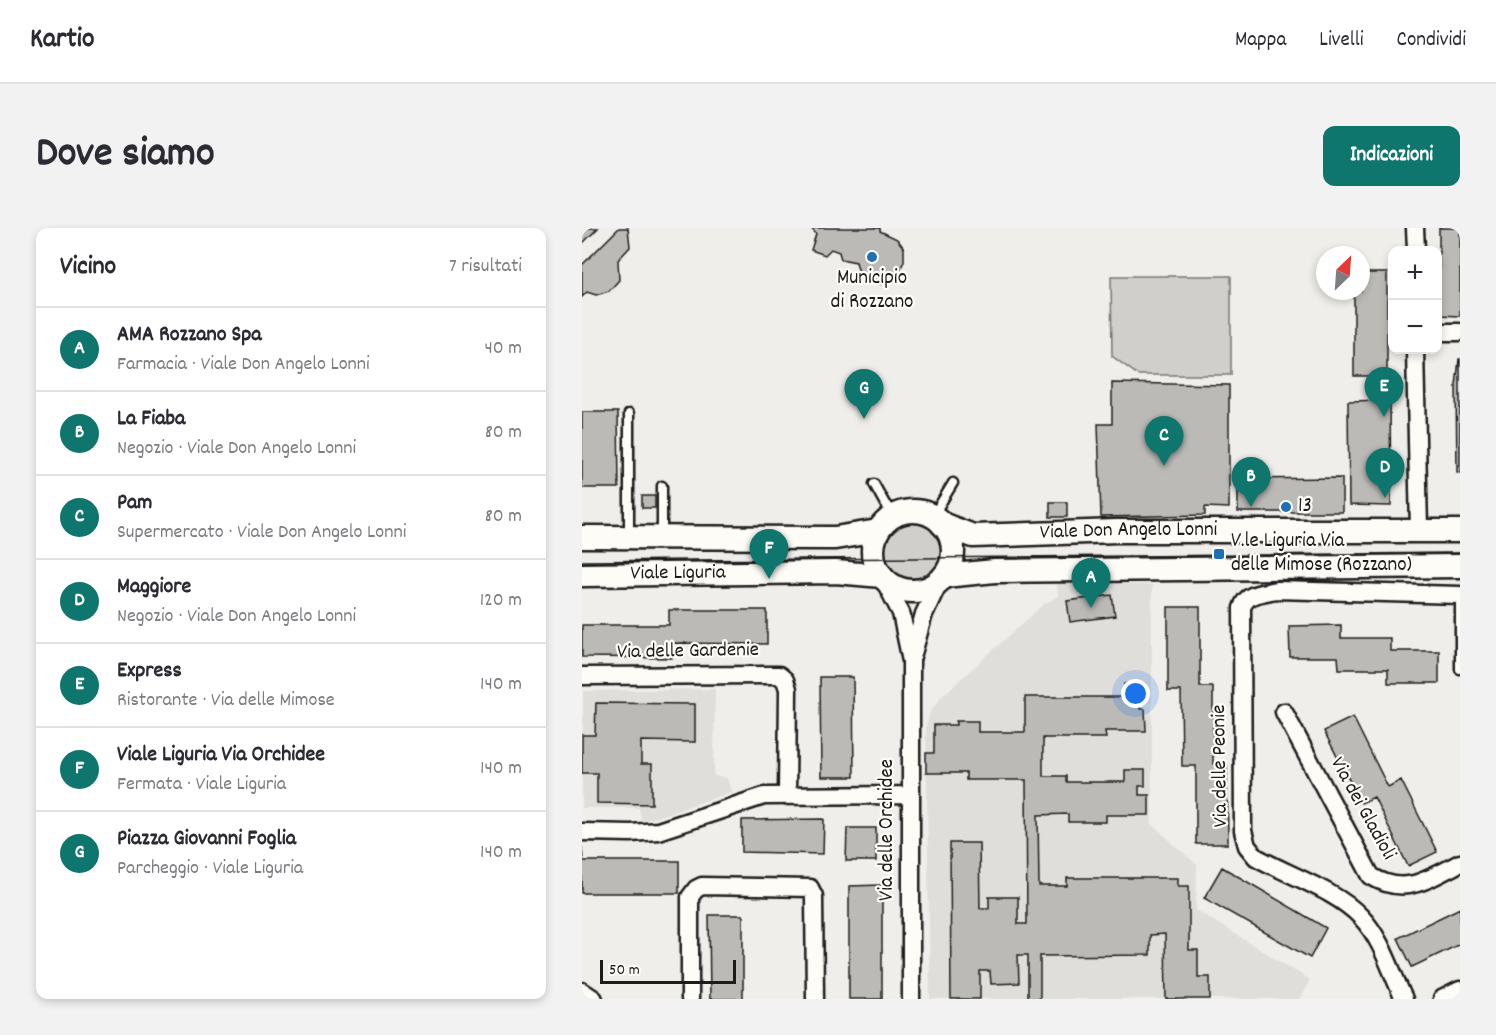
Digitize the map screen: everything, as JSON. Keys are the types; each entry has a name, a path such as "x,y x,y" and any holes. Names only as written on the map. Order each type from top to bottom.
{"main road":[{"path":"908,511 938,520 949,534 953,549 949,567 942,578 929,588 917,591 892,585 882,576 873,555 878,531 896,514 908,511"},
{"name":"Viale Don Angelo Lonni","path":"938,520 973,536 1117,531 1460,531"},
{"name":"Viale Liguria","path":"582,537 835,538 878,531"},
{"name":"Viale Don Angelo Lonni","path":"942,578 995,571 1460,566"},
{"name":"Viale Liguria","path":"582,575 836,572 882,576"}],"street":[{"path":"1415,228 1416,246"},
{"path":"1442,332 1460,332"},
{"path":"1415,354 1419,530"},
{"name":"Via delle Orchidee","path":"882,576 902,613 911,661 910,999"},
{"name":"Via delle Orchidee","path":"911,661 924,614 942,578"},
{"name":"Via delle Peonie","path":"1404,999 1375,935 1361,917 1345,903 1256,857 1247,846 1243,831 1244,601 1251,595 1276,590 1460,595"},
{"name":"Via delle Gardenie","path":"582,676 779,675 785,680 788,690 787,796"},
{"name":"Via dei Gladioli","path":"1284,712 1371,876 1385,885 1401,886 1420,883 1460,863"},
{"path":"582,832 658,831 745,800 764,796 909,795"},
{"path":"690,999 690,897 696,889 702,886 810,888 814,896 815,999"},
{"path":"1442,999 1460,990"},
{"path":"582,991 594,999"}],"lane":[{"path":"629,414 629,538"},
{"path":"938,520 954,483"},
{"path":"874,484 885,504 896,514"},
{"path":"662,486 662,538"},
{"path":"1460,595 1460,669"}],"shaded area":[{"path":"1111,276 1231,276 1231,375 1138,375 1112,356"},
{"path":"913,522 928,527 936,535 941,550 936,565 928,573 913,578 898,573 890,565 885,550 890,535 898,527"},
{"path":"1056,575 1122,575 1121,584 1152,585 1152,824 1197,865 1196,910 1310,980 1299,999 930,999 926,727 929,714 942,696 1043,605 1058,596"},
{"path":"715,689 714,776 727,778 731,792 651,819 641,820 639,808 582,808 583,691"}],"building":[{"path":"582,228 598,228 582,244"},
{"path":"619,228 628,228 630,247 618,260 619,280 609,291 596,295 587,292 582,297 582,265"},
{"name":"Municipio di Rozzano","path":"811,228 880,228 880,231 897,239 904,248 904,261 899,272 889,283 880,284 859,273 856,262 841,259 839,252 831,249 825,255 811,250 816,234"},
{"path":"1439,228 1460,228 1460,316 1442,315 1442,246 1439,246"},
{"path":"1370,273 1387,273 1387,376 1354,376 1354,300 1370,300"},
{"path":"1459,359 1460,473 1457,472 1456,386"},
{"path":"1112,383 1229,385 1229,508 1205,507 1205,515 1101,517 1098,424 1112,424"},
{"path":"1390,400 1391,506 1349,505 1348,401"},
{"path":"582,412 618,412 619,488 582,488"},
{"path":"1342,478 1342,512 1238,512 1238,479"},
{"path":"642,496 655,496 655,508 642,508"},
{"path":"1050,502 1067,502 1067,517 1050,517"},
{"path":"1112,595 1115,616 1070,622 1067,601"},
{"path":"1168,607 1200,607 1200,687 1213,687 1213,764 1227,764 1228,844 1196,844 1196,766 1182,766 1181,691 1168,691"},
{"path":"669,610 767,610 767,644 672,643 672,658 582,657 582,625 669,625"},
{"path":"1341,625 1341,638 1390,638 1390,651 1439,651 1439,683 1388,683 1388,669 1339,669 1338,657 1290,657 1289,626"},
{"path":"820,677 853,677 854,777 821,777"},
{"path":"1124,684 1145,684 1145,701 1140,701 1140,709 1145,709 1146,731 1105,731 1106,738 1043,738 1043,776 1066,776 1066,782 1125,782 1125,770 1145,770 1145,786 1139,786 1139,795 1149,795 1149,815 1106,815 1106,822 1068,822 1068,814 1038,815 1039,886 1067,886 1067,878 1178,878 1178,886 1189,886 1189,950 1198,950 1198,977 1210,977 1210,999 1166,999 1165,934 1150,935 1150,955 1040,956 1040,999 1028,999 1028,955 1018,955 1019,983 991,984 990,971 980,971 980,999 951,999 950,843 979,843 980,908 989,908 989,897 1018,897 1018,924 1027,924 1026,780 966,780 966,773 926,773 926,753 934,753 934,725 956,725 956,721 978,721 978,732 1025,732 1025,697 1124,697"},
{"path":"596,703 695,704 695,742 641,741 641,764 652,764 652,804 597,803 597,773 582,773 582,735 595,735"},
{"path":"1353,717 1388,787 1401,780 1437,852 1408,866 1374,797 1361,803 1324,731"},
{"path":"824,819 823,854 742,852 742,820"},
{"path":"847,828 876,828 876,861 846,861"},
{"path":"582,847 583,861 679,861 679,893 582,893"},
{"path":"1222,867 1326,928 1310,958 1204,898"},
{"path":"882,885 882,999 849,999 849,886"},
{"path":"1460,908 1460,944 1412,967 1398,938"},
{"path":"709,915 743,915 743,999 710,999"}],"tram line":[{"path":"582,561 1460,553"}],"place":[{"name":"Municipio di Rozzano","path":"872,257"},
{"name":"Express","path":"1384,417"},
{"name":"Piazza Giovanni Foglia","path":"864,419"},
{"name":"Pam","path":"1164,466"},
{"name":"Maggiore","path":"1385,498"},
{"name":"La Fiaba","path":"1251,507"},
{"name":"13","path":"1286,507"},
{"name":"V.le Liguria Via delle Mimose (Rozzano)","path":"1219,554"},
{"name":"Viale Liguria Via Orchidee","path":"769,579"},
{"name":"AMA Rozzano Spa","path":"1091,608"}]}
